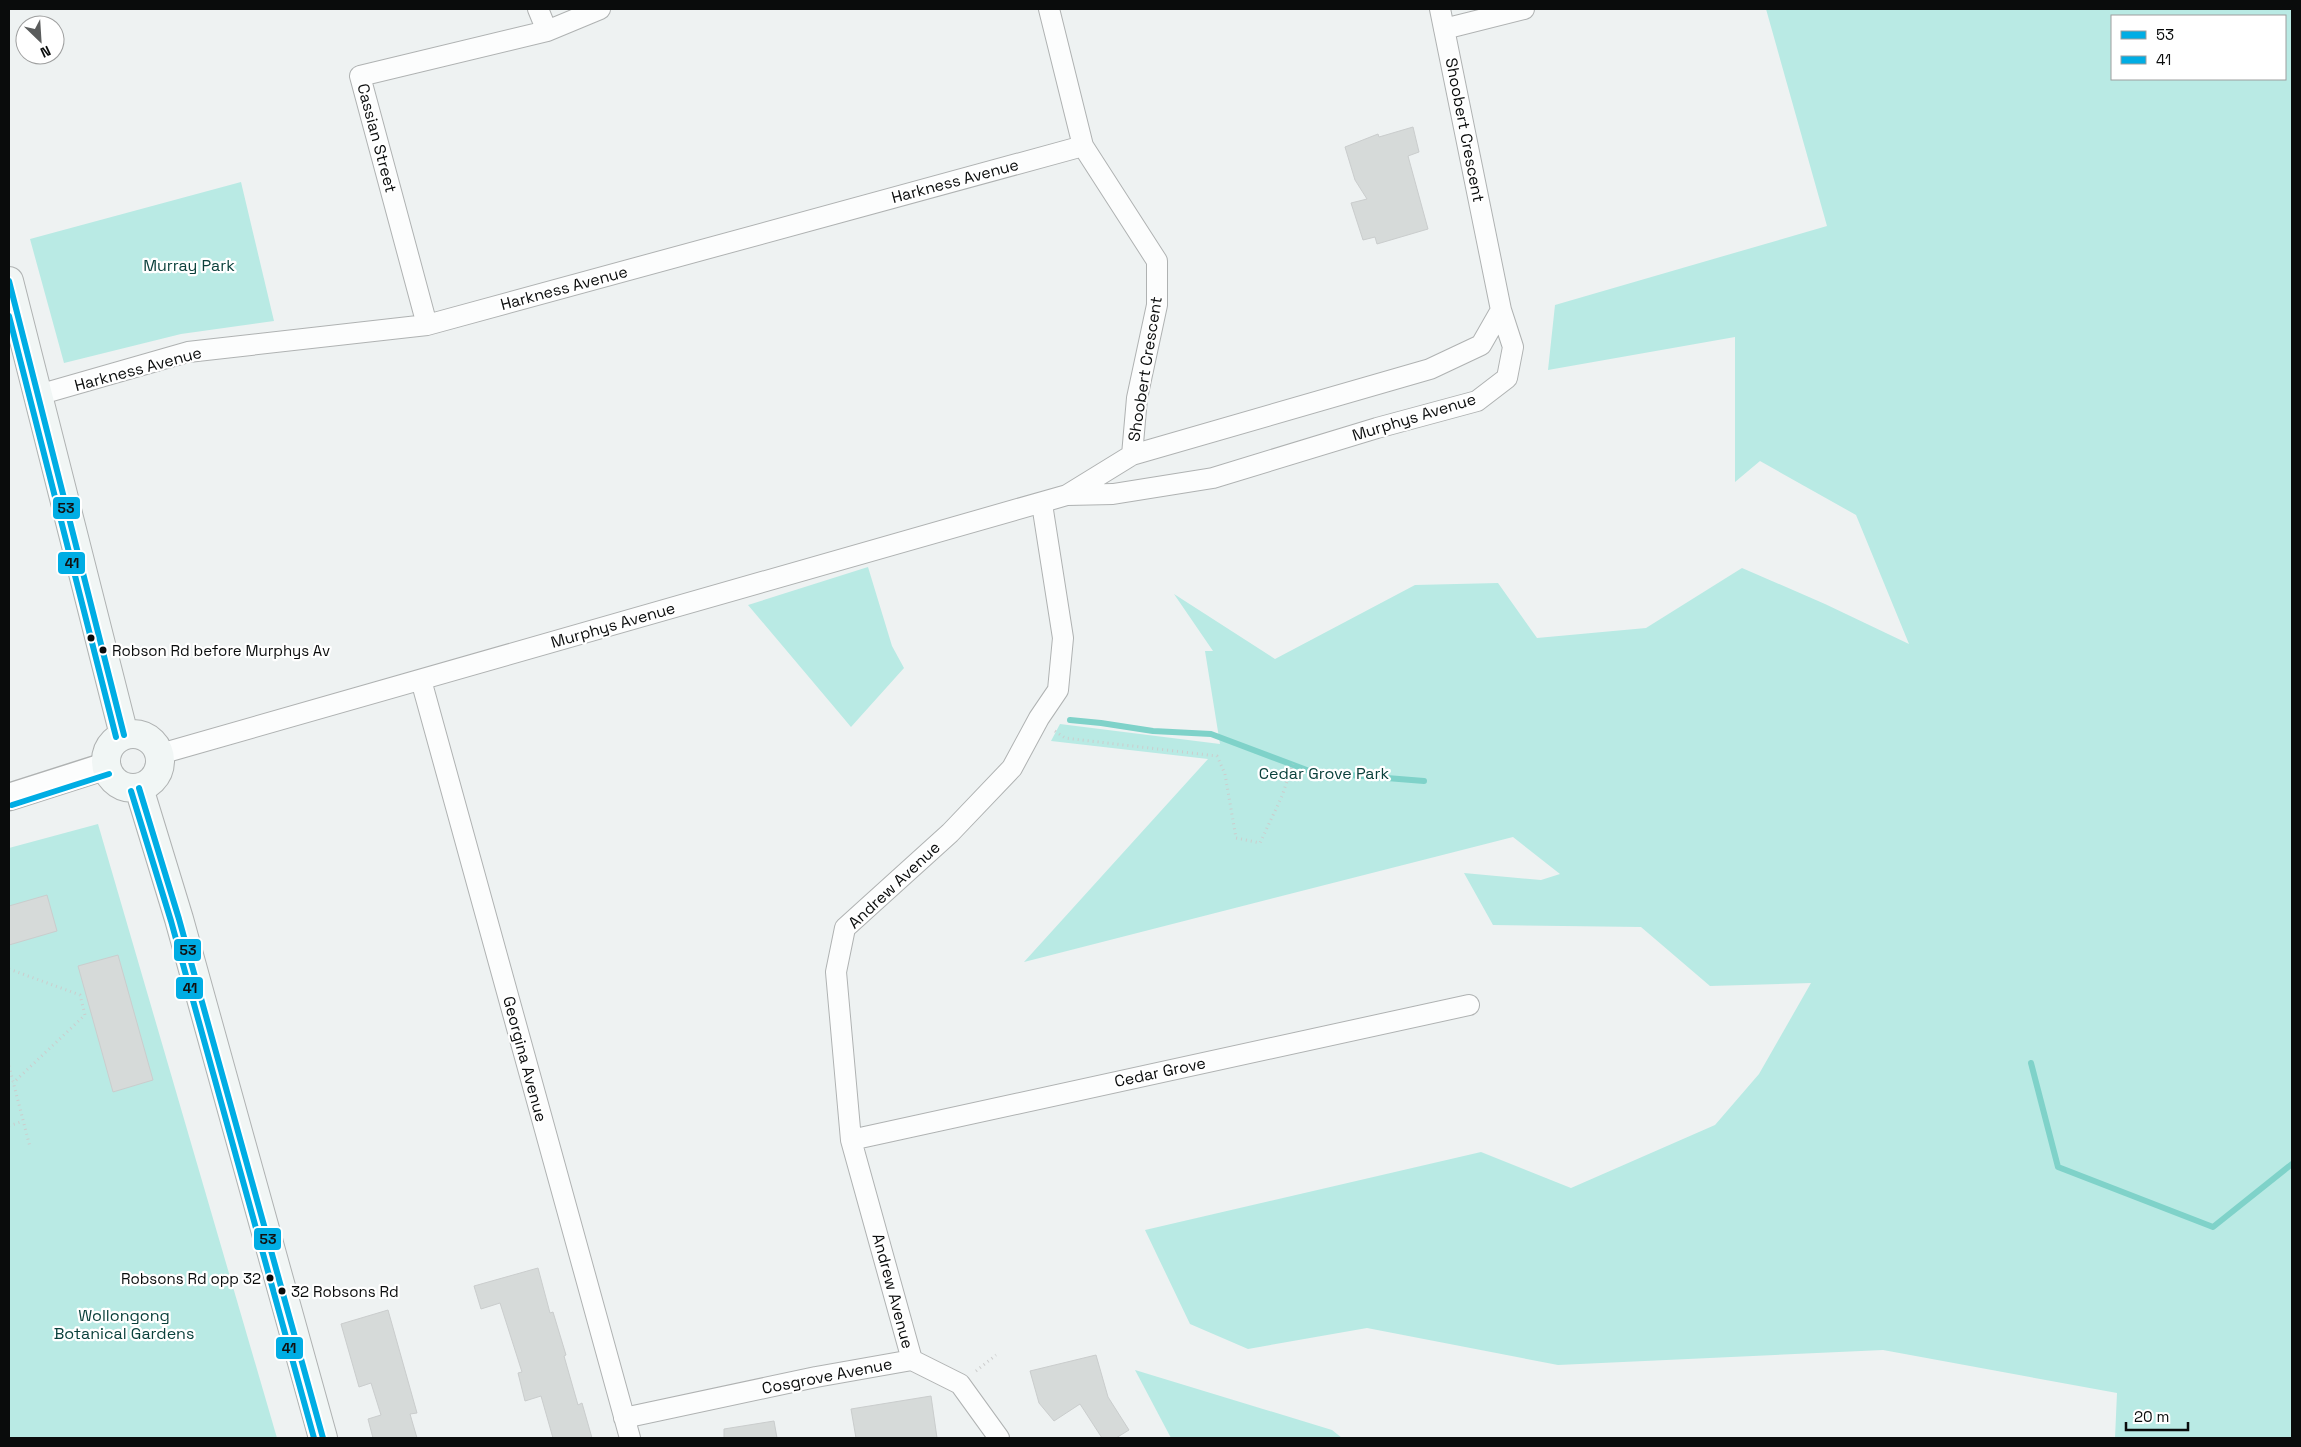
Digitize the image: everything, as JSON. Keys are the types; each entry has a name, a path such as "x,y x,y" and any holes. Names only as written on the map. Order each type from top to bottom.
{"main road":[{"path":"9,281 124,735"},
{"path":"124,735 142,735 156,746 160,754 158,773 152,781 139,788 127,788 119,785 112,779 106,766 106,754 110,746 124,735"},
{"path":"139,788 182,929 323,1438"}],"street":[{"path":"538,9 547,31"},
{"name":"Cassian Street","path":"427,326 360,76 547,31 600,9"},
{"name":"Shoobert Crescent","path":"1049,9 1083,146 1157,260 1156,305 1137,398 1132,455"},
{"name":"Shoobert Crescent","path":"1440,9 1501,310"},
{"path":"1444,29 1524,9"},
{"name":"Harkness Avenue","path":"38,395 188,352 427,326 1083,146"},
{"name":"Murphys Avenue","path":"160,754 1042,504 1067,495 1132,455 1430,369 1481,346 1501,310"},
{"name":"Murphys Avenue","path":"1067,495 1113,494 1213,478 1377,428 1477,401 1507,378 1513,347 1501,310"},
{"name":"Andrew Avenue","path":"912,1360 851,1140 836,972 845,928 950,833 1012,768 1039,718 1058,690 1063,638 1042,504"},
{"name":"Georgina Avenue","path":"421,680 630,1438"},
{"path":"9,796 106,766"},
{"name":"Cedar Grove","path":"851,1140 1469,1005"},
{"name":"Cosgrove Avenue","path":"624,1418 816,1377 912,1360 960,1384 998,1438"}],"path":[{"path":"1039,718 1065,738 1217,756 1225,774 1236,838 1260,843 1282,796 1293,764"},
{"path":"9,969 80,995 84,1015 13,1083"},
{"path":"9,1066 30,1147"},
{"path":"9,1126 23,1122"},
{"path":"960,1384 996,1355"}],"green space":[{"name":"Cedar Grove Park","path":"1766,9 2292,9 2292,1438 2115,1438 2117,1393 1883,1350 1558,1365 1367,1328 1248,1349 1190,1324 1145,1230 1481,1152 1571,1188 1715,1125 1759,1074 1811,983 1710,986 1641,927 1493,925 1464,873 1541,880 1560,874 1513,837 1024,962 1208,759 1051,741 1060,724 1220,744 1205,651 1213,651 1174,594 1275,659 1415,585 1498,583 1537,638 1646,628 1742,568 1825,604 1909,644 1856,515 1760,461 1735,482 1735,337 1548,370 1555,305 1827,226"},
{"name":"Murray Park","path":"241,182 274,321 181,334 64,363 30,239"},
{"path":"868,567 892,646 904,668 851,727 748,605"},
{"name":"Wollongong Botanical Gardens","path":"98,824 277,1438 9,1438 9,848"},
{"path":"1135,1370 1332,1430 1342,1438 1171,1438"}],"building":[{"path":"1413,127 1419,152 1408,156 1428,229 1377,244 1375,237 1363,240 1351,203 1367,199 1355,180 1345,147 1378,134 1379,137"},
{"path":"47,895 57,931 9,945 9,906"},
{"path":"118,955 153,1080 113,1092 78,966"},
{"path":"538,1268 550,1313 553,1312 566,1355 564,1356 578,1405 582,1403 592,1438 553,1438 541,1396 525,1401 518,1373 522,1372 500,1303 481,1309 474,1286"},
{"path":"388,1310 417,1413 410,1414 417,1438 373,1438 368,1419 381,1415 371,1383 359,1387 341,1324"},
{"path":"1096,1355 1108,1397 1129,1430 1116,1438 1102,1438 1080,1404 1054,1421 1039,1403 1030,1371"},
{"path":"931,1396 937,1438 856,1438 851,1409"},
{"path":"774,1421 777,1438 724,1438 724,1429"}],"waterway":[{"path":"1070,720 1153,731 1211,734 1312,772 1424,781"},
{"path":"2031,1063 2058,1167 2213,1227 2292,1164"}],"transit line":[{"name":"53","path":"9,281 124,735"},
{"name":"41","path":"9,316 116,737"},
{"name":"41","path":"12,805 109,774"},
{"name":"53","path":"139,788 179,919 323,1438"},
{"name":"41","path":"131,791 171,921 314,1438"}],"place":[{"name":"Robson Rd before Murphys Av","path":"103,650"},
{"name":"Robsons Rd opp 32","path":"270,1278"},
{"name":"32 Robsons Rd","path":"282,1291"}]}
